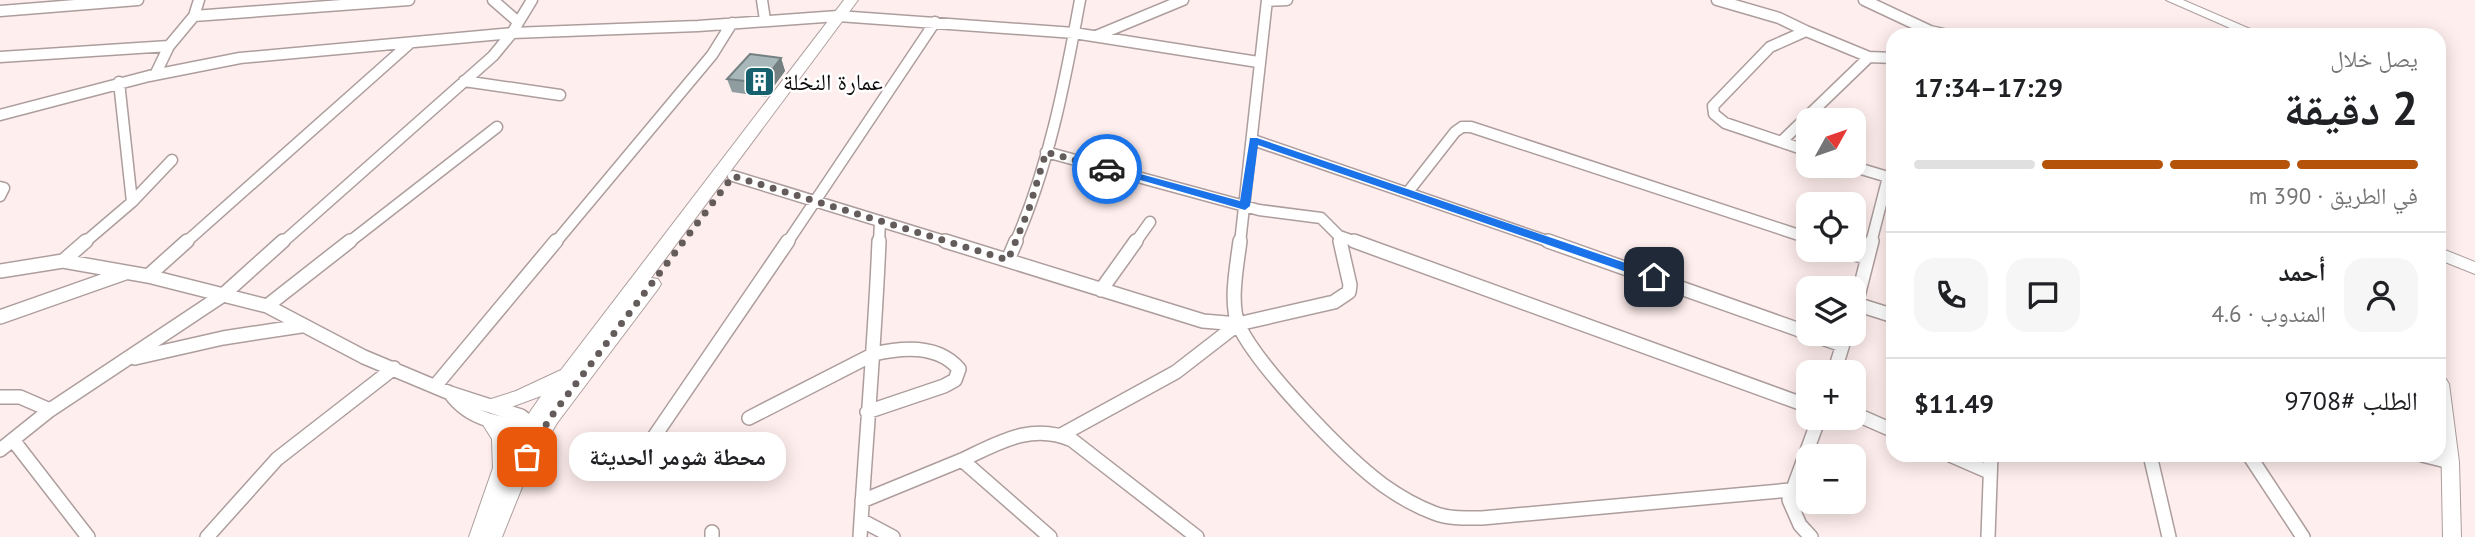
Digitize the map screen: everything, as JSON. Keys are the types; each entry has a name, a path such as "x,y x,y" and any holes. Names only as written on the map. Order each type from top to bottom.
{"main road":[{"path":"492,537 533,433 566,375 845,11 860,0"},
{"path":"503,468 533,433 550,418 733,176 845,11"},
{"path":"479,537 503,468 502,437 493,413 566,375"}],"street":[{"path":"0,11 138,0"},
{"path":"156,73 169,46 194,16 199,0"},
{"path":"194,16 409,0"},
{"path":"493,0 518,22"},
{"path":"0,450 50,410 223,295 493,56 512,33 531,0"},
{"path":"762,0 765,20"},
{"path":"1008,260 1029,209 1046,152 1080,0"},
{"path":"1096,36 1183,0"},
{"path":"1287,0 1267,0 1258,62 1254,140 1234,286 1238,324 1254,350 1336,442 1383,485 1433,513 1450,517 1482,518 1790,489"},
{"path":"1717,0 1779,18 1870,57 1886,58"},
{"path":"1864,0 1917,28"},
{"path":"2172,0 2241,28"},
{"path":"0,115 156,73 240,58 512,33 732,23 845,11 935,22 1074,33 1258,62"},
{"path":"630,472 697,378 935,22"},
{"path":"436,385 712,55 732,23"},
{"path":"1796,147 1725,123 1714,114 1713,106 1770,47 1806,31"},
{"path":"148,276 409,44"},
{"path":"0,57 169,46"},
{"path":"1781,142 1870,57"},
{"path":"464,81 560,95"},
{"path":"119,82 132,202"},
{"path":"267,306 497,127"},
{"path":"1408,192 1455,132 1462,127 1471,127 1796,234"},
{"path":"1254,140 1796,329"},
{"path":"1046,152 1245,206 1278,213 1314,215 1328,224 1339,236 1796,402"},
{"path":"63,261 132,202 172,160"},
{"path":"1866,170 1886,176"},
{"path":"733,176 1188,318 1238,324 1334,302 1346,295 1350,285 1339,236"},
{"path":"0,187 4,188 0,196"},
{"path":"1862,276 1886,194"},
{"path":"860,537 867,412 874,354 880,221"},
{"path":"1101,290 1150,222"},
{"path":"2446,256 2475,268"},
{"path":"0,271 63,261 148,276 267,306 364,357 436,385 450,393 459,405 493,413 533,433"},
{"path":"2446,267 2475,278"},
{"path":"0,317 127,272"},
{"path":"1866,310 1886,314"},
{"path":"1063,434 1166,379 1220,342 1238,324"},
{"path":"128,359 223,338 301,326"},
{"path":"749,418 874,354 896,349 921,350 953,361 959,369 959,374 944,387 867,412"},
{"path":"207,537 277,459 394,368"},
{"path":"0,397 22,397 50,410"},
{"path":"1866,419 1886,427"},
{"path":"862,501 1028,432 1046,429 1063,434 1197,537"},
{"path":"1811,537 1792,511 1789,500 1790,489 1814,430"},
{"path":"2446,431 2450,462 2452,537"},
{"path":"13,440 88,537"},
{"path":"962,460 1050,537"},
{"path":"2446,461 2450,462"},
{"path":"1966,462 1989,472"},
{"path":"1988,537 1990,462"},
{"path":"2152,462 2169,537"},
{"path":"2254,462 2302,537"},
{"path":"861,520 893,537"}],"building":[{"path":"750,54 781,58 762,83 727,79"}],"way so far":[{"path":"527,457 550,418 733,176 1008,260 1029,209 1046,152 1107,169"}],"place":[{"name":"عمارة النخلة","path":"760,82"},
{"name":"محطة شومر الحديثة","path":"527,457"}],"route":[{"path":"1107,169 1245,206 1254,140 1654,277"}]}
